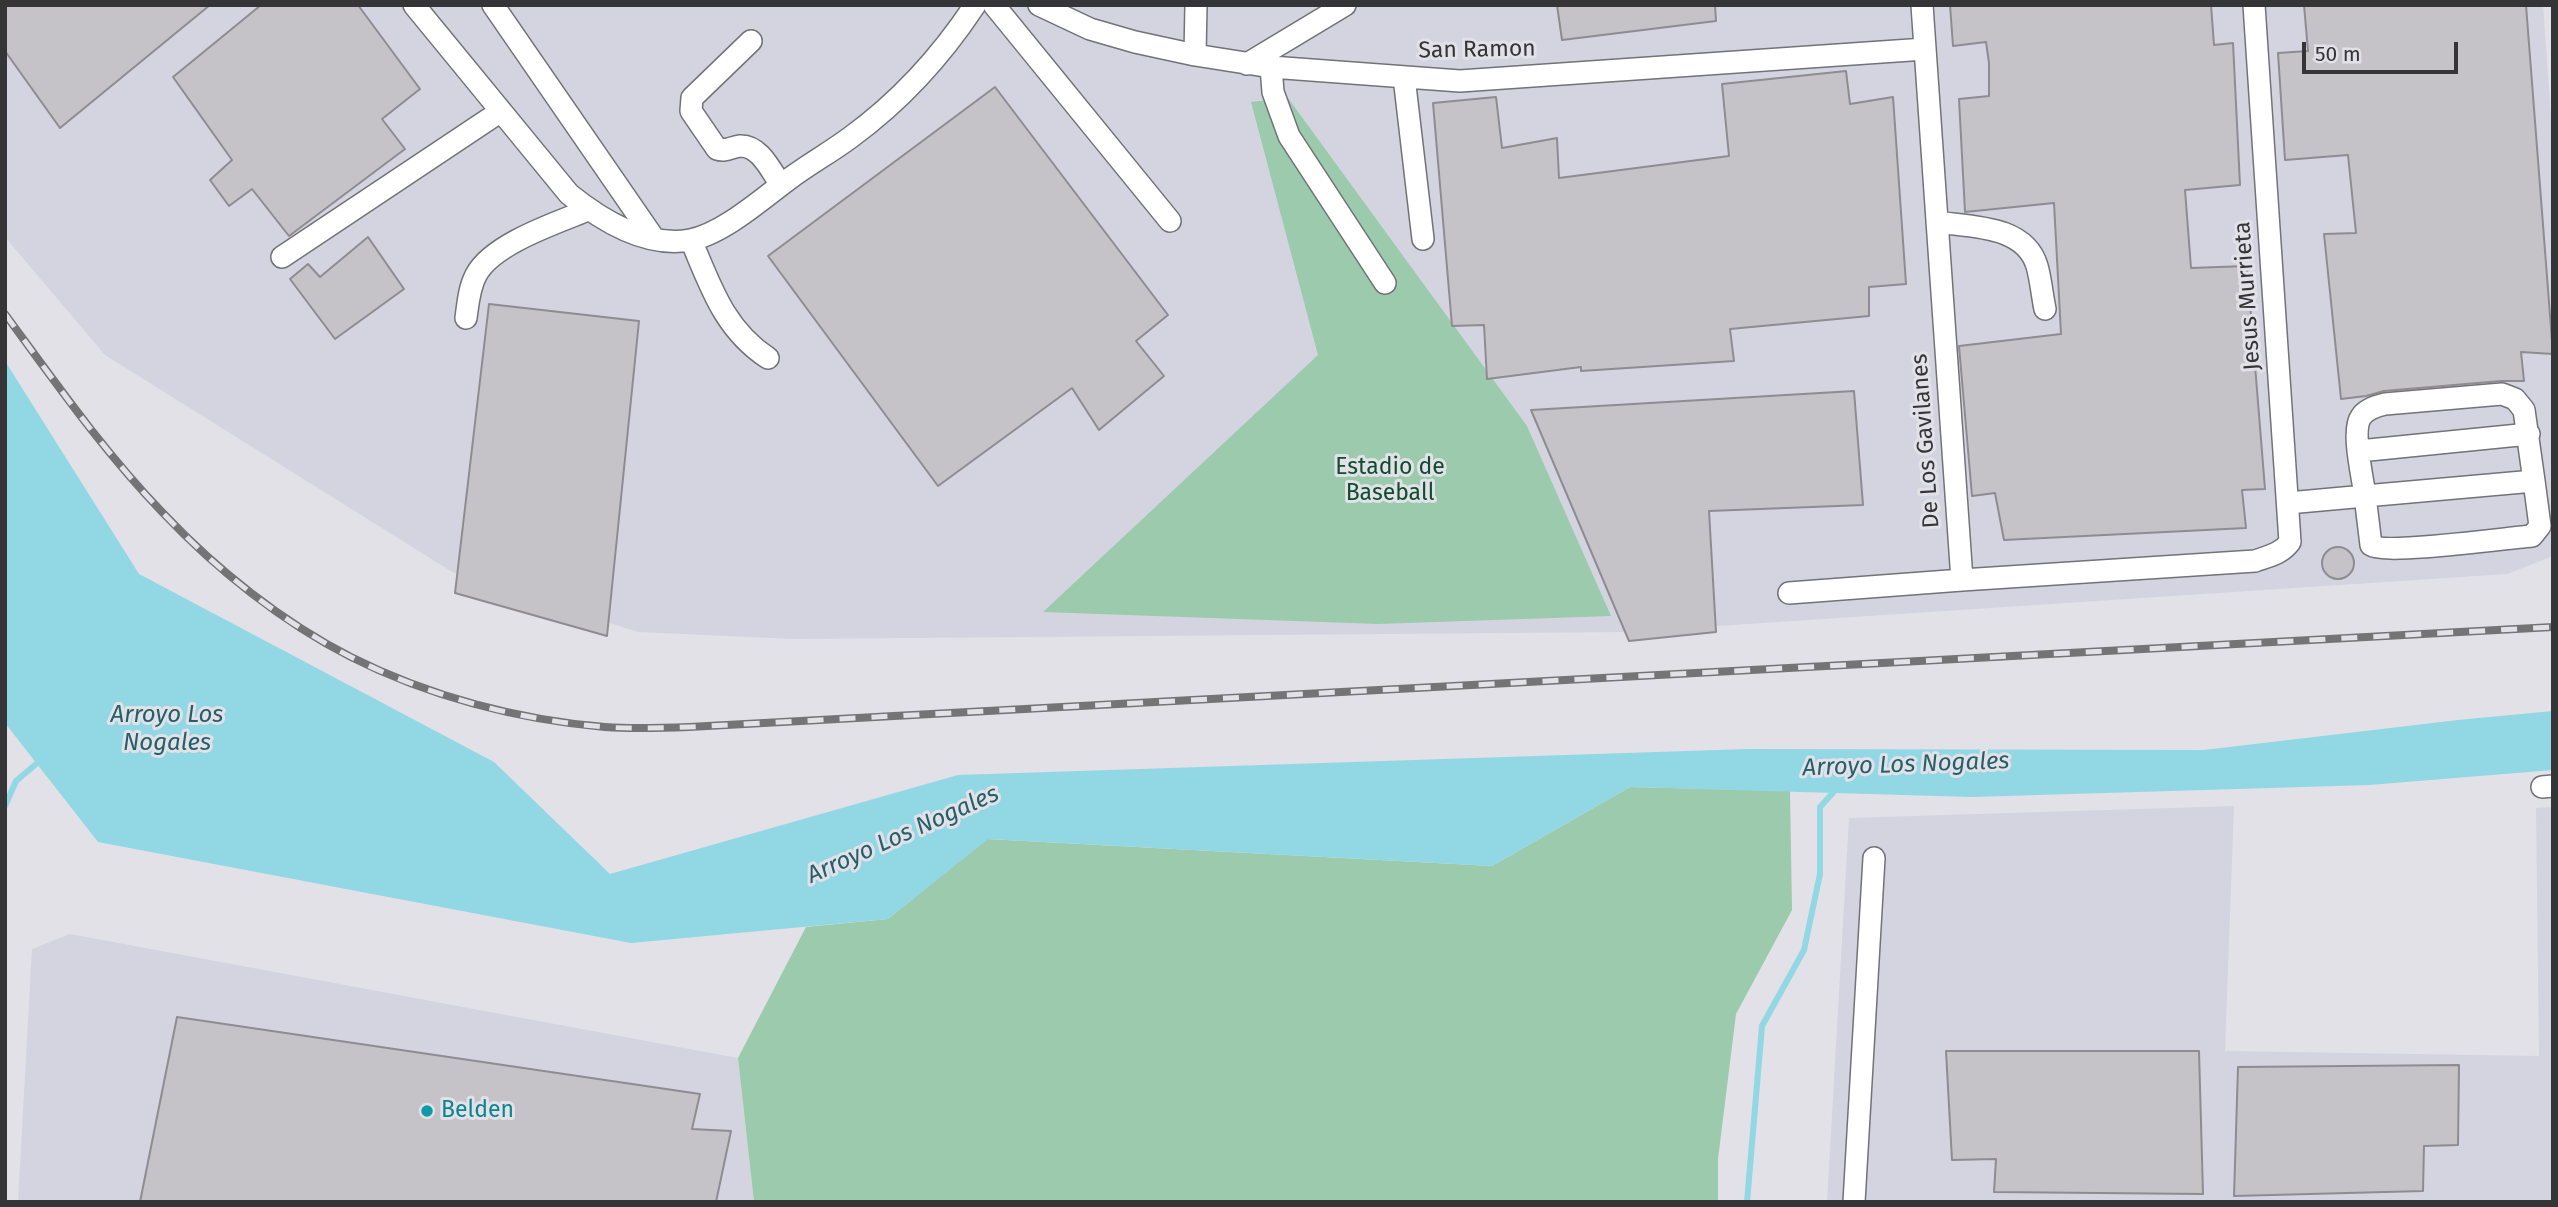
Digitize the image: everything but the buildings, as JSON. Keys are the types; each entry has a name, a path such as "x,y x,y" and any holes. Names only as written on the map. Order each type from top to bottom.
{"lane":[{"path":"414,5 569,194 588,210 630,233 672,241 691,240 706,234 755,207 781,185 853,136 911,85 975,5"},
{"path":"492,5 653,237"},
{"path":"994,5 1170,221"},
{"name":"San Ramon","path":"1039,5 1090,29 1195,55 1271,67 1460,81 1925,49"},
{"path":"1195,55 1196,5"},
{"path":"1247,64 1345,5"},
{"name":"De Los Gavilanes","path":"1922,5 1962,580"},
{"name":"Jesus Murrieta","path":"1962,580 2255,561 2284,550 2290,542 2254,5"},
{"path":"751,41 692,98 691,111 717,149 721,152 744,146 752,149 761,155 781,185"},
{"path":"1271,67 1273,92 1289,136 1385,284"},
{"path":"1404,77 1423,239"},
{"path":"282,257 501,111"},
{"path":"466,318 470,290 476,275 488,258 588,210"},
{"path":"1937,222 1993,230 2017,240 2036,263 2045,309"},
{"path":"691,240 707,279 733,328 749,346 768,358"},
{"path":"2502,394 2522,405 2529,434 2540,519 2540,526 2532,536 2403,548 2378,549 2371,545 2357,429 2361,416 2367,410 2385,404 2502,394"},
{"path":"2359,451 2529,434"},
{"path":"2288,503 2534,481"},
{"path":"1789,593 1962,580"},
{"path":"1854,1202 1874,858"}],"shaded area":[{"path":"5,5 2543,5 2553,145 2553,556 2507,574 1626,632 793,639 638,632 454,573 105,355 5,237"},
{"path":"2234,806 2225,1051 2539,1056 2536,808 2553,807 2553,1202 1827,1202 1849,818"},
{"path":"70,934 738,1058 754,1202 18,1202 32,949"}],"green space":[{"name":"Estadio de Baseball","path":"1288,98 1527,426 1611,616 1378,624 1043,612 1318,355 1251,102"},
{"path":"1630,787 1790,791 1792,910 1736,1014 1718,1159 1718,1202 754,1202 738,1058 806,927 888,919 987,839 1492,866"}],"water":[{"name":"Arroyo Los Nogales","path":"5,361 139,574 494,762 610,874 958,775 1748,749 2204,750 2553,711 2553,770 2369,785 1972,797 1630,787 1492,866 988,839 888,919 631,943 98,842 5,723"}],"waterway":[{"path":"5,806 16,781 42,759"},
{"path":"1747,1202 1762,1026 1804,950 1820,874 1820,807 1839,786"}],"railway":[{"path":"5,314 81,416 141,490 205,554 275,611 351,657 411,683 475,704 573,724 626,728 689,727 2553,627"}],"place":[{"name":"Belden","path":"427,1111"}]}
